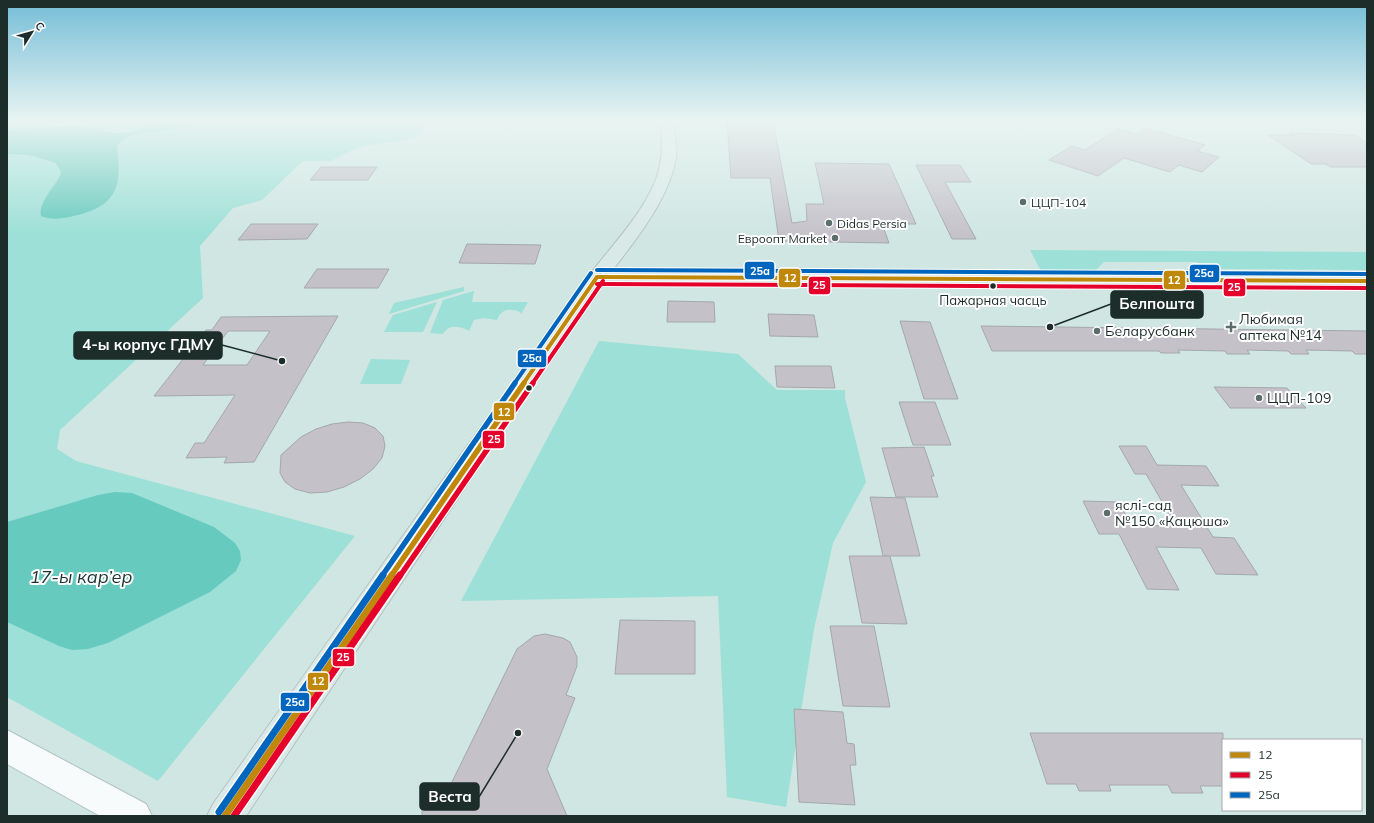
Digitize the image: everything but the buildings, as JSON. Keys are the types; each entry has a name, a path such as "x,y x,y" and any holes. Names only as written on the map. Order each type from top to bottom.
{"main road":[{"path":"225,816 597,276 626,242 644,215 662,182 668,159"},
{"path":"597,276 1159,281 1367,281"}],"street":[{"path":"7,746 134,816"}],"shaded area":[{"path":"7,159 334,159 331,161 303,161 262,200 233,208 200,246 203,298 60,430 57,449 76,461 355,536 158,781 7,697"},
{"path":"1030,250 1367,252 1367,270 1218,269 1196,262 1104,262 1095,271 1041,271"},
{"path":"464,287 464,291 389,314 394,303"},
{"path":"474,291 472,302 528,302 521,314 520,312 513,310 506,310 497,320 484,318 474,320 469,331 463,328 452,327 443,334 430,333 443,300"},
{"path":"437,302 423,332 384,332 393,315"},
{"path":"599,341 738,354 777,390 845,390 845,398 866,482 833,543 814,629 786,807 727,797 718,596 461,601"},
{"path":"371,359 410,360 401,384 360,384"}],"water":[{"path":"44,159 118,159 119,172 114,191 109,199 91,211 55,219 41,216 44,201 60,176 61,172 56,163"},
{"name":"17-ы кар’ер","path":"115,492 132,493 214,527 235,543 240,551 241,560 236,571 210,592 108,643 88,649 72,650 59,646 7,622 7,522 98,495"}],"transit line":[{"name":"25а","path":"597,270 1367,274"},
{"name":"25а","path":"219,812 591,273"},
{"name":"12","path":"597,277 1367,281"},
{"name":"12","path":"225,816 597,277"},
{"name":"25","path":"234,816 603,281"},
{"name":"25","path":"597,284 1367,288"}],"place":[{"name":"ЦЦП-104","path":"1023,202"},
{"name":"Didas Persia","path":"829,223"},
{"name":"Евроопт Market","path":"835,238"},
{"name":"Пажарная часць","path":"993,286"},
{"name":"Белпошта","path":"1050,327"},
{"name":"Любимая аптека №14","path":"1231,327"},
{"name":"Беларусбанк","path":"1097,331"},
{"name":"4-ы корпус ГДМУ","path":"282,361"},
{"name":"ЦЦП-109","path":"1259,398"},
{"name":"яслі-сад №150 «Кацюша»","path":"1107,513"},
{"name":"Веста","path":"518,733"}]}
